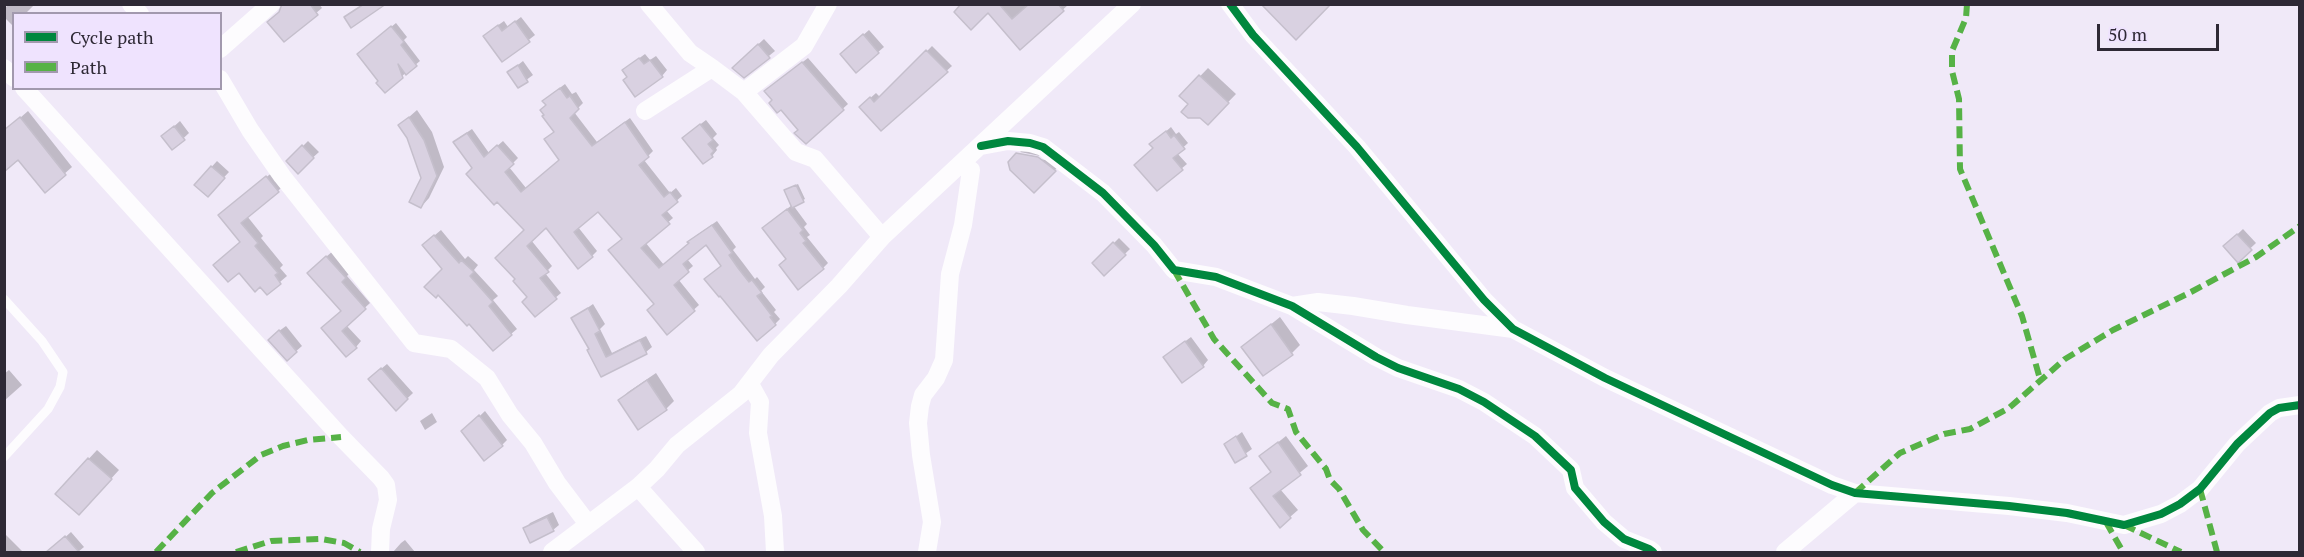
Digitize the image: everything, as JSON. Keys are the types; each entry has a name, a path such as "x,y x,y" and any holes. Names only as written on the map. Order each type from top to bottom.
{"street":[{"path":"222,46 271,4"},
{"path":"744,92 804,46 828,4"},
{"path":"552,552 638,487 677,445 741,394 771,355 839,286 882,237 1132,4"},
{"path":"1230,4 1253,35 1357,147 1484,300 1513,328 1605,378 1832,485 1855,493 2009,506 2067,513 2124,525 2161,514 2180,504 2200,489 2237,444 2270,413 2279,408 2300,405"},
{"path":"657,7 690,53 744,92 796,152 815,159 882,237"},
{"path":"645,111 712,68"},
{"path":"222,82 250,130 282,176 414,343 451,349 487,378 510,415 533,443 557,483 588,524"},
{"path":"26,90 333,429 381,478 386,485 388,500 381,529 380,552"},
{"path":"981,146 1008,141 1043,147 1103,193 1154,245 1174,270 1216,277 1292,306 1376,357 1398,368 1459,389 1504,414 1535,436 1571,470 1575,488 1604,522 1624,539 1653,552"},
{"path":"927,552 932,522 918,423 923,395 936,378 944,360 950,274 965,217 971,170"},
{"path":"1292,306 1318,302 1513,328"},
{"path":"750,384 760,402 758,433 773,516 775,552"},
{"path":"638,487 696,552"},
{"path":"1785,552 1855,493"}],"lane":[{"path":"4,299 42,341 63,372 60,387 48,409 4,458"}],"building":[{"path":"282,4 310,4 318,15 284,42 267,22 279,12"},
{"path":"364,4 386,4 351,28 344,17"},
{"path":"961,4 999,4 1012,19 1029,4 1058,4 1064,11 1020,50 988,13 971,30 954,12"},
{"path":"1261,4 1331,4 1296,40"},
{"path":"515,21 530,42 502,62 483,36 498,25 502,31"},
{"path":"391,26 404,42 401,45 417,66 406,75 398,64 403,78 385,93 357,54"},
{"path":"863,34 879,53 856,73 840,54"},
{"path":"758,44 770,58 744,78 732,68"},
{"path":"926,50 948,72 881,131 859,107 870,97 874,102"},
{"path":"639,58 644,64 650,60 663,77 635,97 623,80 627,77 622,70"},
{"path":"802,62 844,110 806,144 794,133 798,130 781,110 777,113 769,103 772,100 764,91"},
{"path":"518,65 528,82 518,88 507,72"},
{"path":"1199,75 1229,103 1208,125 1200,118 1188,118 1181,112 1188,104 1179,96"},
{"path":"560,88 567,98 570,96 579,109 570,118 592,146 625,122 649,157 639,165 664,197 670,192 678,202 662,215 670,224 641,248 659,268 689,243 687,242 712,225 732,253 729,255 738,268 762,293 757,296 776,325 757,341 704,279 721,266 706,245 683,264 689,272 674,285 695,311 667,335 647,310 654,304 608,250 622,239 598,212 574,232 593,257 578,269 546,228 527,246 549,272 540,278 557,299 535,317 522,302 527,297 513,281 515,279 495,258 524,230 497,202 494,205 466,174 472,168 453,142 467,133 484,157 497,145 514,164 505,172 521,192 559,160 544,139 554,132 540,110 546,105 542,101"},
{"path":"20,117 66,175 45,193 18,160 4,172 4,130"},
{"path":"409,117 424,140 437,176 421,208 409,202 421,178 407,138 398,125"},
{"path":"700,124 713,140 708,144 714,151 711,154 713,157 703,164 682,138"},
{"path":"174,126 185,140 172,150 161,136"},
{"path":"1166,131 1171,138 1174,135 1185,149 1173,158 1183,170 1157,191 1134,165 1153,148 1149,144"},
{"path":"302,145 314,158 298,174 286,161"},
{"path":"1016,153 1038,157 1056,171 1034,193 1010,170 1008,162"},
{"path":"211,166 225,178 208,197 194,185"},
{"path":"266,176 279,192 241,223 258,243 255,246 278,273 275,275 281,284 267,295 260,287 255,292 239,273 228,282 213,265 240,242 218,215"},
{"path":"796,185 804,202 792,208 784,190"},
{"path":"787,209 803,230 800,233 806,241 803,243 824,269 798,290 779,265 786,259 762,228"},
{"path":"2237,234 2252,250 2238,263 2223,246"},
{"path":"434,235 459,263 461,260 474,272 470,276 493,302 489,306 512,335 493,351 438,295 436,298 424,287 442,269 422,245"},
{"path":"1113,242 1126,255 1104,276 1092,263"},
{"path":"326,256 346,278 342,282 366,309 342,331 357,348 346,357 321,328 341,311 307,273"},
{"path":"588,308 600,331 595,334 606,357 640,340 647,354 601,377 587,350 589,349 571,318"},
{"path":"1271,324 1293,355 1263,376 1241,347"},
{"path":"279,330 297,352 287,361 268,340"},
{"path":"1185,341 1204,367 1182,383 1163,357"},
{"path":"381,368 408,399 396,411 368,379"},
{"path":"647,380 667,410 638,430 618,400"},
{"path":"479,415 503,446 484,461 461,431"},
{"path":"1236,436 1247,456 1235,463 1224,444"},
{"path":"1278,442 1301,475 1273,496 1291,518 1280,528 1250,488 1271,472 1259,456"},
{"path":"88,458 112,479 79,515 55,494"},
{"path":"547,517 554,531 530,543 523,528"},
{"path":"65,536 79,552 46,552"}],"marked path":[{"path":"1967,4 1966,18 1952,51 1952,71 1959,99 1960,169 2022,316 2040,379"},
{"path":"1855,493 1900,453 1944,434 1970,429 2009,408 2065,359 2113,330 2256,257 2300,226"},
{"path":"1174,270 1214,339 1272,403 1288,409 1296,432 1326,469 1330,480 1339,489 1363,530 1384,552"},
{"path":"156,552 212,493 261,455 283,446 308,440 341,437"},
{"path":"2200,489 2217,552"},
{"path":"2106,522 2123,552"},
{"path":"2124,525 2181,552"},
{"path":"236,552 271,541 321,539 344,543 360,552"}],"cycle path":[{"path":"1230,4 1253,35 1357,147 1484,300 1513,329 1605,378 1832,485 1855,493 2009,506 2067,513 2124,525 2161,514 2180,504 2200,489 2237,444 2270,413 2279,408 2300,405"},
{"path":"981,146 1008,141 1043,147 1103,193 1154,245 1174,270 1216,277 1292,306 1376,357 1398,368 1459,389 1484,402 1535,436 1571,470 1575,488 1604,522 1624,539 1653,552"}]}
